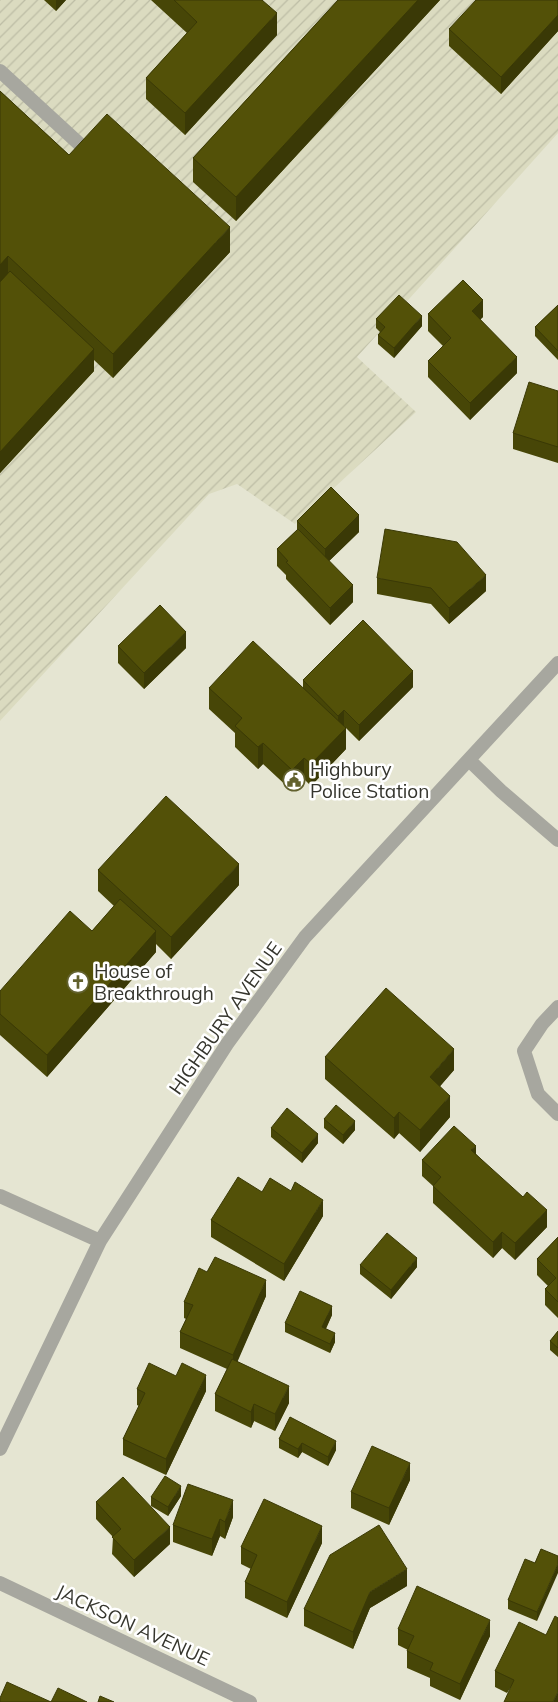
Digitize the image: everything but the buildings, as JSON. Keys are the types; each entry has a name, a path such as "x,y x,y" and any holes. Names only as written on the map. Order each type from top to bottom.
{"street":[{"path":"0,71 87,151"},
{"name":"HIGHBURY AVENUE","path":"0,1449 100,1242 228,1044 305,937 558,663"},
{"path":"469,760 500,791 558,840"},
{"path":"558,1007 542,1024 524,1051 538,1094 558,1114"},
{"path":"0,1196 100,1242"},
{"name":"JACKSON AVENUE","path":"0,1583 250,1702"}],"shaded area":[{"path":"0,0 558,0 558,133 357,357 416,412 295,524 237,484 209,494 0,721"}],"place":[{"name":"Highbury Police Station","path":"294,780"},
{"name":"House of Breakthrough","path":"78,982"}]}
